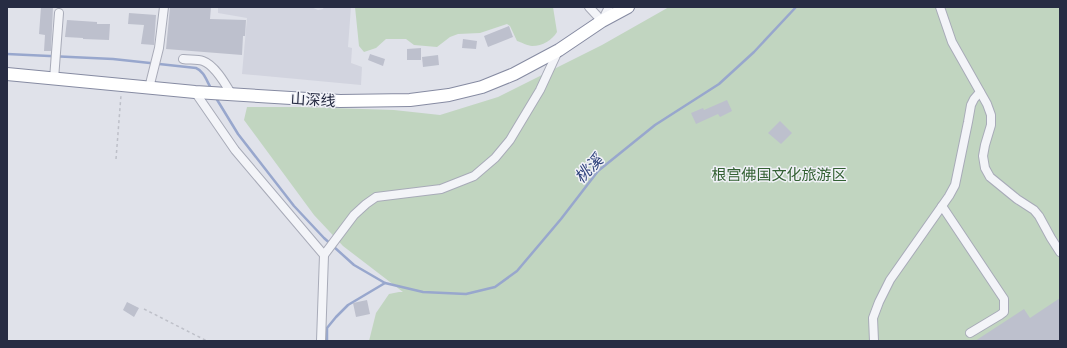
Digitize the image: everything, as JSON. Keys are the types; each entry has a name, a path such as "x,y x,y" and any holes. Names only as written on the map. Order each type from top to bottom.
{"highway":[{"name":"山深线","path":"7,74 214,94 340,101 410,100 449,95 482,87 514,74 559,50 602,21 628,7"}],"street":[{"path":"149,88 159,48 164,7"},
{"path":"589,7 602,21 609,7"},
{"path":"940,7 952,42 987,104 991,115 991,124 983,156 985,168 990,177 1017,199 1034,210 1060,252"},
{"path":"54,79 59,13"},
{"path":"321,341 324,255 354,215 376,197 441,189 474,176 495,158 510,140 540,90 559,50"},
{"path":"183,59 207,63 220,76 232,95"},
{"path":"195,92 235,150 324,255"},
{"path":"874,341 873,318 890,280 949,196 955,185 971,105 980,92"},
{"path":"942,206 980,264 1001,292 1004,299 1004,312 970,333"}],"path":[{"path":"116,159 122,86"},
{"path":"144,309 207,341"}],"shaded area":[{"path":"218,7 311,7 318,10 323,9 324,7 351,7 348,47 352,48 351,63 362,67 361,85 242,74 247,18 218,13"}],"green space":[{"path":"355,7 553,7 557,32 553,38 547,42 536,46 530,46 517,41 510,26 507,24 480,33 458,34 450,37 437,47 414,45 406,39 386,39 376,48 364,52 359,46"},
{"name":"根宫佛国文化旅游区","path":"669,7 1060,7 1060,341 369,341 376,313 389,294 403,292 343,246 314,215 244,120 247,107 394,110 440,115 498,97 602,45"}],"building":[{"path":"41,7 53,7 51,51 44,51 45,35 39,34"},
{"path":"170,7 211,7 210,19 246,20 242,55 166,49"},
{"path":"129,13 156,15 154,45 141,44 144,25 128,24"},
{"path":"67,20 97,22 97,24 110,24 109,40 65,37"},
{"path":"509,26 513,37 488,47 484,36"},
{"path":"463,39 477,41 476,49 462,48"},
{"path":"421,48 421,60 407,60 407,49"},
{"path":"370,54 385,59 383,66 368,60"},
{"path":"438,55 439,65 423,67 422,57"},
{"path":"727,100 732,111 720,117 718,114 696,124 691,113 703,108 704,110"},
{"path":"780,121 792,133 781,144 768,133"},
{"path":"1060,298 1060,341 975,341 1024,309 1030,318"},
{"path":"367,300 370,314 356,317 353,303"},
{"path":"127,302 139,308 134,317 123,310"}],"waterway":[{"name":"桃溪","path":"216,98 238,134 294,206 324,238 354,265 385,283 423,292 466,294 495,287 517,271 561,219 598,171 655,125 719,84 754,52 796,7"},
{"path":"7,54 113,59 196,68 203,74 212,90"},
{"path":"327,341 327,328 336,317 348,305 385,283"}]}
